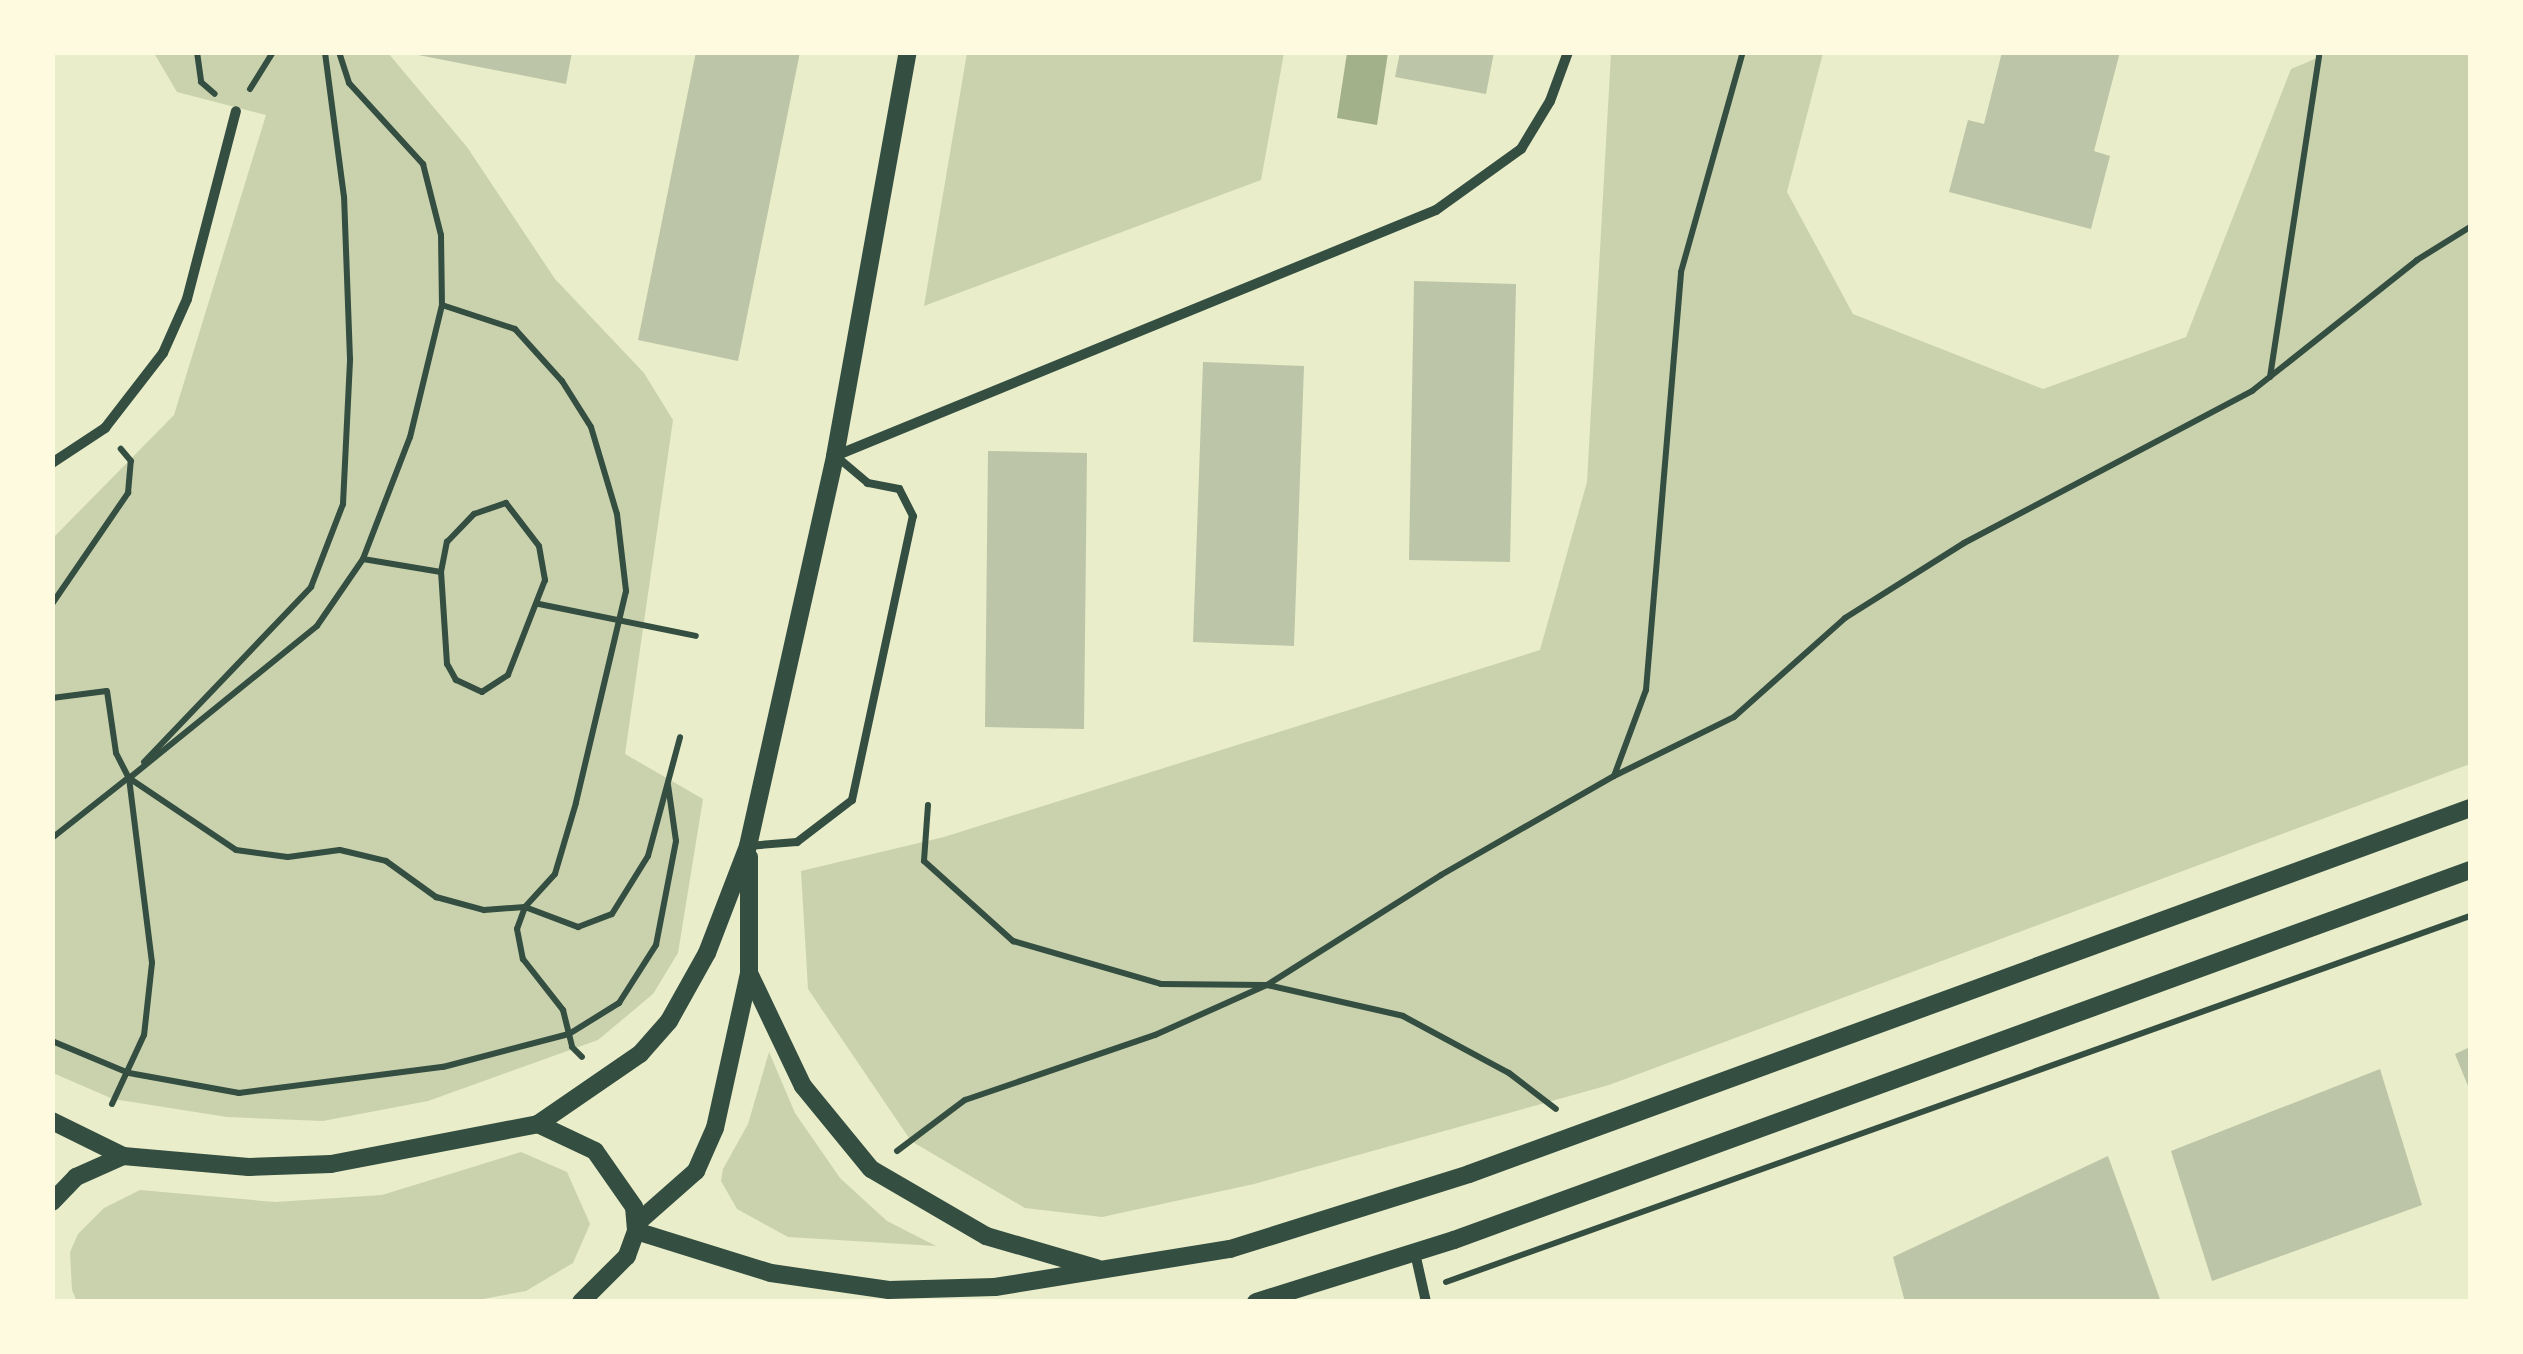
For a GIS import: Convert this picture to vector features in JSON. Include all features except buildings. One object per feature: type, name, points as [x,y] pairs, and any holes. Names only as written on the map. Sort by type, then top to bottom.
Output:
[{"type":"street","points":[[52,1121],[123,1156],[249,1167],[331,1164],[538,1124],[640,1054],[681,1004],[748,846],[835,456],[908,52]]},
{"type":"street","points":[[835,456],[1445,205],[1521,149],[1550,101],[1568,52]]},
{"type":"street","points":[[52,462],[105,428],[150,374],[177,325],[236,111]]},
{"type":"street","points":[[637,1227],[833,1286],[994,1287],[1112,1271],[1296,1230],[1584,1132],[2470,808]]},
{"type":"street","points":[[581,1302],[623,1264],[637,1227],[704,1159],[749,972],[748,846]]},
{"type":"street","points":[[1256,1302],[1414,1254],[2470,870]]},
{"type":"street","points":[[749,972],[803,1086],[871,1168],[906,1195],[986,1236],[1112,1271]]},
{"type":"street","points":[[538,1124],[579,1139],[612,1168],[637,1227]]},
{"type":"street","points":[[52,1202],[76,1177],[123,1156]]},
{"type":"street","points":[[1414,1254],[1424,1296]]},
{"type":"lane","points":[[748,846],[797,842],[852,800],[912,516],[899,490],[868,483],[835,456]]},
{"type":"path","points":[[129,778],[311,586],[343,504],[350,359],[344,197],[326,52]]},
{"type":"path","points":[[52,838],[316,626],[363,560],[410,437],[442,305],[441,235],[423,164],[349,83],[339,52]]},
{"type":"path","points":[[1614,776],[1646,690],[1681,272],[1743,52]]},
{"type":"path","points":[[2270,377],[2320,52]]},
{"type":"path","points":[[871,1168],[966,1100],[1155,1035],[1267,985],[1614,776],[1734,718],[1845,618],[1964,543],[2270,377],[2417,260],[2470,226]]},
{"type":"path","points":[[442,305],[514,329],[562,380],[591,427],[617,514],[626,591],[619,620],[555,874],[525,907],[516,929],[522,959],[563,1010],[572,1048],[604,1079]]},
{"type":"path","points":[[52,604],[128,493],[131,461],[105,428]]},
{"type":"path","points":[[506,503],[539,546],[545,580],[539,604],[508,675],[482,692],[456,680],[447,664],[440,572],[447,542],[474,514],[506,503]]},
{"type":"path","points":[[363,560],[440,572]]},
{"type":"path","points":[[539,604],[696,636]]},
{"type":"path","points":[[52,698],[107,691],[116,753],[129,778],[152,963],[144,1036],[112,1104]]},
{"type":"path","points":[[129,778],[236,850],[288,857],[340,850],[386,861],[436,896],[484,910],[525,907],[578,927],[612,914],[648,856],[680,737]]},
{"type":"path","points":[[52,1041],[129,1073],[240,1093],[316,1088],[443,1066],[569,1034],[620,1003],[656,945],[676,841],[667,778]]},
{"type":"path","points":[[928,804],[924,861],[1012,940],[1161,984],[1267,985],[1403,1016],[1510,1073],[1584,1132]]},
{"type":"path","points":[[1424,1296],[2470,916]]},
{"type":"shaded area","points":[[154,53],[388,53],[467,147],[555,279],[644,373],[673,420],[625,754],[703,799],[678,953],[653,994],[598,1040],[428,1101],[323,1121],[227,1117],[113,1099],[53,1073],[52,539],[174,415],[266,115],[177,92]]},
{"type":"shaded area","points":[[967,53],[1284,53],[1261,180],[924,306]]},
{"type":"shaded area","points":[[1347,53],[1388,53],[1377,125],[1337,118]]},
{"type":"shaded area","points":[[1611,53],[1823,53],[1787,192],[1853,314],[2043,389],[2186,337],[2291,69],[2329,53],[2470,53],[2470,764],[1609,1085],[1254,1184],[1102,1217],[1025,1208],[911,1141],[808,989],[801,871],[944,837],[1540,650],[1587,482]]},
{"type":"shaded area","points":[[769,1052],[795,1113],[840,1178],[887,1221],[936,1246],[788,1237],[737,1209],[721,1181],[723,1169],[748,1124]]},
{"type":"shaded area","points":[[521,1152],[567,1172],[590,1224],[573,1263],[526,1291],[467,1302],[77,1302],[72,1290],[70,1252],[78,1234],[104,1208],[140,1190],[275,1202],[382,1195]]}]
